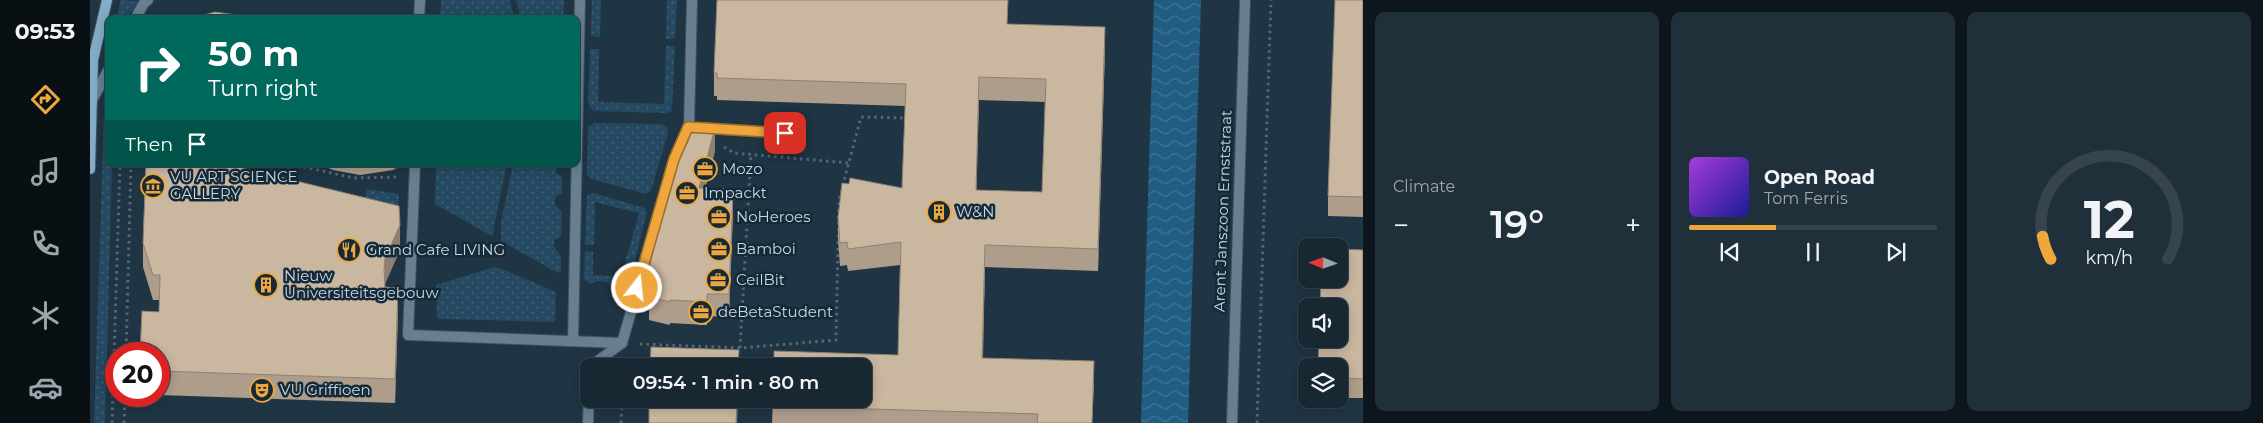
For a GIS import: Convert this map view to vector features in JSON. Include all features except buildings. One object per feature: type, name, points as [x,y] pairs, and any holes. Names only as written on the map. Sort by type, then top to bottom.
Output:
[{"type":"main road","points":[[90,169],[94,53],[107,0]]},
{"type":"street","points":[[138,15],[144,3],[148,0]]},
{"type":"street","points":[[420,0],[420,15]]},
{"type":"street","points":[[580,0],[580,15]]},
{"type":"street","points":[[602,358],[622,343],[674,159],[688,127],[692,0]]},
{"type":"street","name":"Arent Janszoon Ernststraat","points":[[1232,423],[1245,0]]},
{"type":"street","points":[[92,100],[105,76]]},
{"type":"street","points":[[688,127],[785,133]]},
{"type":"street","points":[[415,167],[408,336],[622,343]]},
{"type":"street","points":[[573,341],[577,167]]},
{"type":"street","points":[[588,423],[589,408]]},
{"type":"path","points":[[1257,423],[1271,0]]},
{"type":"path","points":[[622,343],[740,348],[836,340],[839,200],[861,117],[906,118]]},
{"type":"path","points":[[720,145],[734,153],[848,163]]},
{"type":"path","points":[[740,348],[751,155]]},
{"type":"path","points":[[112,423],[120,167]]},
{"type":"path","points":[[126,342],[131,167]]},
{"type":"path","points":[[282,189],[290,167]]},
{"type":"path","points":[[304,167],[354,178],[415,176]]},
{"type":"path","points":[[124,423],[125,407]]},
{"type":"path","points":[[620,423],[621,408]]},
{"type":"shaded area","points":[[121,0],[140,1],[128,15],[117,15]]},
{"type":"shaded area","points":[[441,0],[510,0],[513,15],[440,15]]},
{"type":"shaded area","points":[[516,0],[564,0],[563,15],[520,15]]},
{"type":"shaded area","points":[[592,0],[601,0],[600,37],[591,36]]},
{"type":"shaded area","points":[[667,0],[677,0],[675,39],[666,39]]},
{"type":"shaded area","points":[[666,46],[675,46],[672,111],[667,113],[595,111],[591,109],[588,102],[590,49],[599,49],[598,102],[664,104]]},
{"type":"shaded area","points":[[105,91],[105,167],[112,167],[107,342],[105,342],[105,423],[94,423]]},
{"type":"shaded area","points":[[594,123],[662,124],[667,127],[668,133],[651,191],[647,194],[591,179],[587,175],[588,127]]},
{"type":"shaded area","points":[[506,167],[492,236],[435,204],[436,168]]},
{"type":"shaded area","points":[[512,167],[557,167],[556,172],[562,177],[562,193],[555,197],[555,205],[562,212],[561,236],[554,240],[554,247],[561,256],[561,271],[558,273],[501,241],[501,222]]},
{"type":"shaded area","points":[[367,189],[399,194],[398,208],[364,201]]},
{"type":"shaded area","points":[[593,193],[645,208],[647,213],[631,275],[619,291],[606,282],[598,281],[590,284],[584,279],[585,251],[593,252],[593,275],[621,277],[639,213],[595,202],[594,245],[585,245],[587,195]]},
{"type":"shaded area","points":[[494,267],[556,292],[555,322],[440,319],[437,316],[436,285]]},
{"type":"water","points":[[1154,0],[1201,0],[1188,423],[1141,423]]},
{"type":"place","name":"Mozo","points":[[705,169]]},
{"type":"place","name":"VU ART SCIENCE GALLERY","points":[[153,186]]},
{"type":"place","name":"Impackt","points":[[687,193]]},
{"type":"place","name":"W&N","points":[[939,212]]},
{"type":"place","name":"NoHeroes","points":[[719,217]]},
{"type":"place","name":"Bamboi","points":[[719,249]]},
{"type":"place","name":"Grand Cafe LIVING","points":[[349,250]]},
{"type":"place","name":"CeilBit","points":[[718,280]]},
{"type":"place","name":"Nieuw Universiteitsgebouw","points":[[266,285]]},
{"type":"place","name":"deBetaStudent","points":[[701,312]]},
{"type":"place","name":"VU Griffioen","points":[[262,390]]},
{"type":"route","points":[[637,288],[674,159],[688,127],[785,133]]}]
